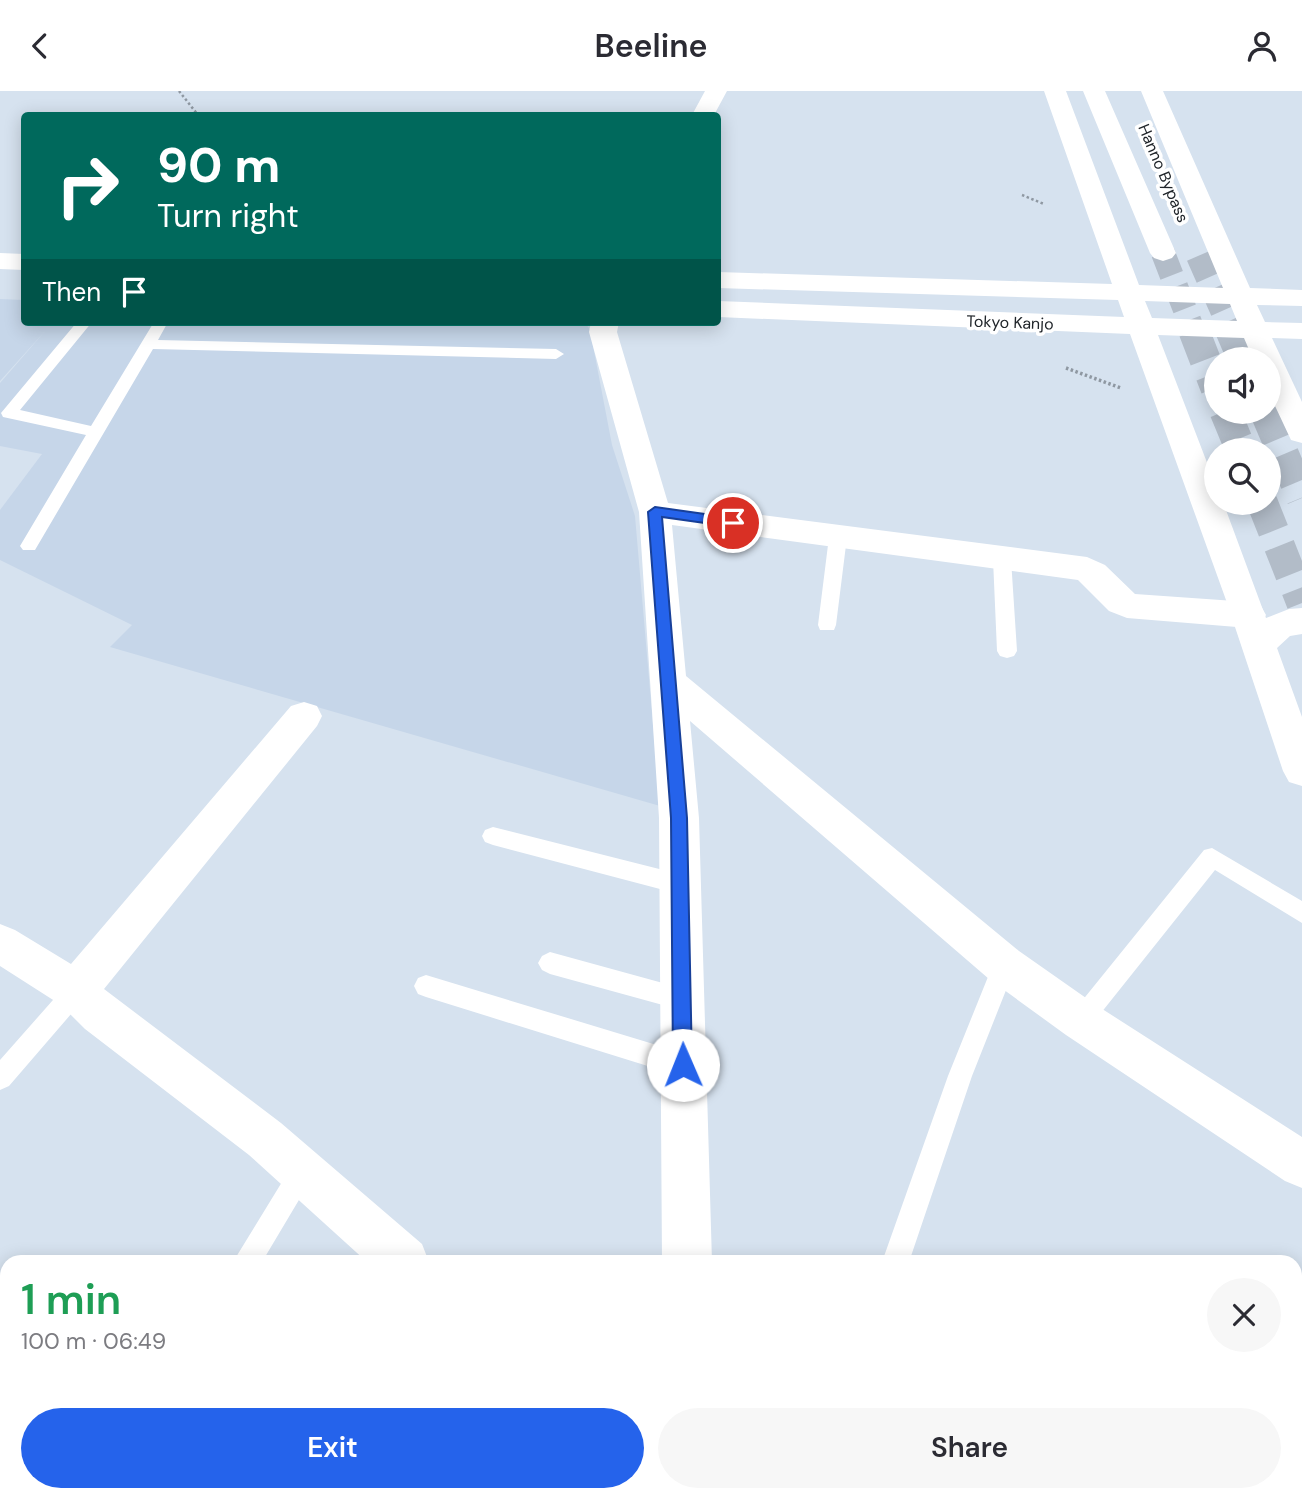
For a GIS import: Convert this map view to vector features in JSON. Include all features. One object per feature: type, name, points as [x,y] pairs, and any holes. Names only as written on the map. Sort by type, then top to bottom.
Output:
[{"type":"main road","points":[[705,112],[716,91]]},
{"type":"main road","points":[[1055,91],[1126,291],[1254,630],[1302,771]]},
{"type":"main road","name":"Hanno Bypass","points":[[1094,91],[1163,253]]},
{"type":"main road","name":"Hanno Bypass","points":[[1130,91],[1198,256]]},
{"type":"main road","points":[[1152,91],[1262,347]]},
{"type":"main road","points":[[0,261],[21,262]]},
{"type":"main road","name":"Tokyo Kanjo","points":[[721,280],[1302,298]]},
{"type":"main road","points":[[0,283],[21,284]]},
{"type":"main road","name":"Tokyo Kanjo","points":[[721,309],[1302,331]]},
{"type":"main road","points":[[604,326],[603,332],[655,512],[679,818],[687,1255]]},
{"type":"main road","points":[[1281,388],[1302,433]]},
{"type":"main road","points":[[655,512],[1087,569],[1102,580],[1112,597],[1127,606],[1254,630],[1272,630],[1291,621],[1302,621]]},
{"type":"main road","points":[[669,682],[1004,965],[1081,1020],[1302,1164]]},
{"type":"main road","points":[[76,991],[304,716]]},
{"type":"main road","points":[[0,943],[76,991],[100,1014],[265,1139],[396,1255]]},
{"type":"lane","points":[[82,326],[9,413],[94,432]]},
{"type":"lane","points":[[29,546],[158,326]]},
{"type":"lane","points":[[146,344],[556,354]]},
{"type":"lane","points":[[827,625],[838,537]]},
{"type":"lane","points":[[1002,559],[1007,651]]},
{"type":"lane","points":[[493,836],[679,884]]},
{"type":"lane","points":[[1081,1020],[1212,857],[1302,913]]},
{"type":"lane","points":[[550,963],[681,999]]},
{"type":"lane","points":[[897,1255],[960,1076],[1004,965]]},
{"type":"lane","points":[[426,986],[683,1065]]},
{"type":"lane","points":[[0,1079],[76,991]]},
{"type":"lane","points":[[250,1255],[302,1173]]},
{"type":"path","points":[[179,91],[196,112]]},
{"type":"path","points":[[1022,195],[1044,204]]},
{"type":"path","points":[[1066,368],[1127,390]]},
{"type":"shaded area","points":[[0,299],[21,300],[21,326],[588,326],[612,445],[635,516],[660,806],[110,647],[132,625],[0,560],[0,510],[42,454],[0,446],[0,383],[46,330],[0,381]]},
{"type":"tunnel","points":[[1163,253],[1194,333]]},
{"type":"tunnel","points":[[1198,256],[1232,333]]},
{"type":"tunnel","points":[[1194,331],[1204,357]]},
{"type":"tunnel","points":[[1231,331],[1238,347]]},
{"type":"tunnel","points":[[1230,424],[1236,438]]},
{"type":"tunnel","points":[[1271,424],[1302,498]]},
{"type":"tunnel","points":[[1267,515],[1302,603]]},
{"type":"route","points":[[683,1065],[679,818],[655,512],[733,523]]}]
